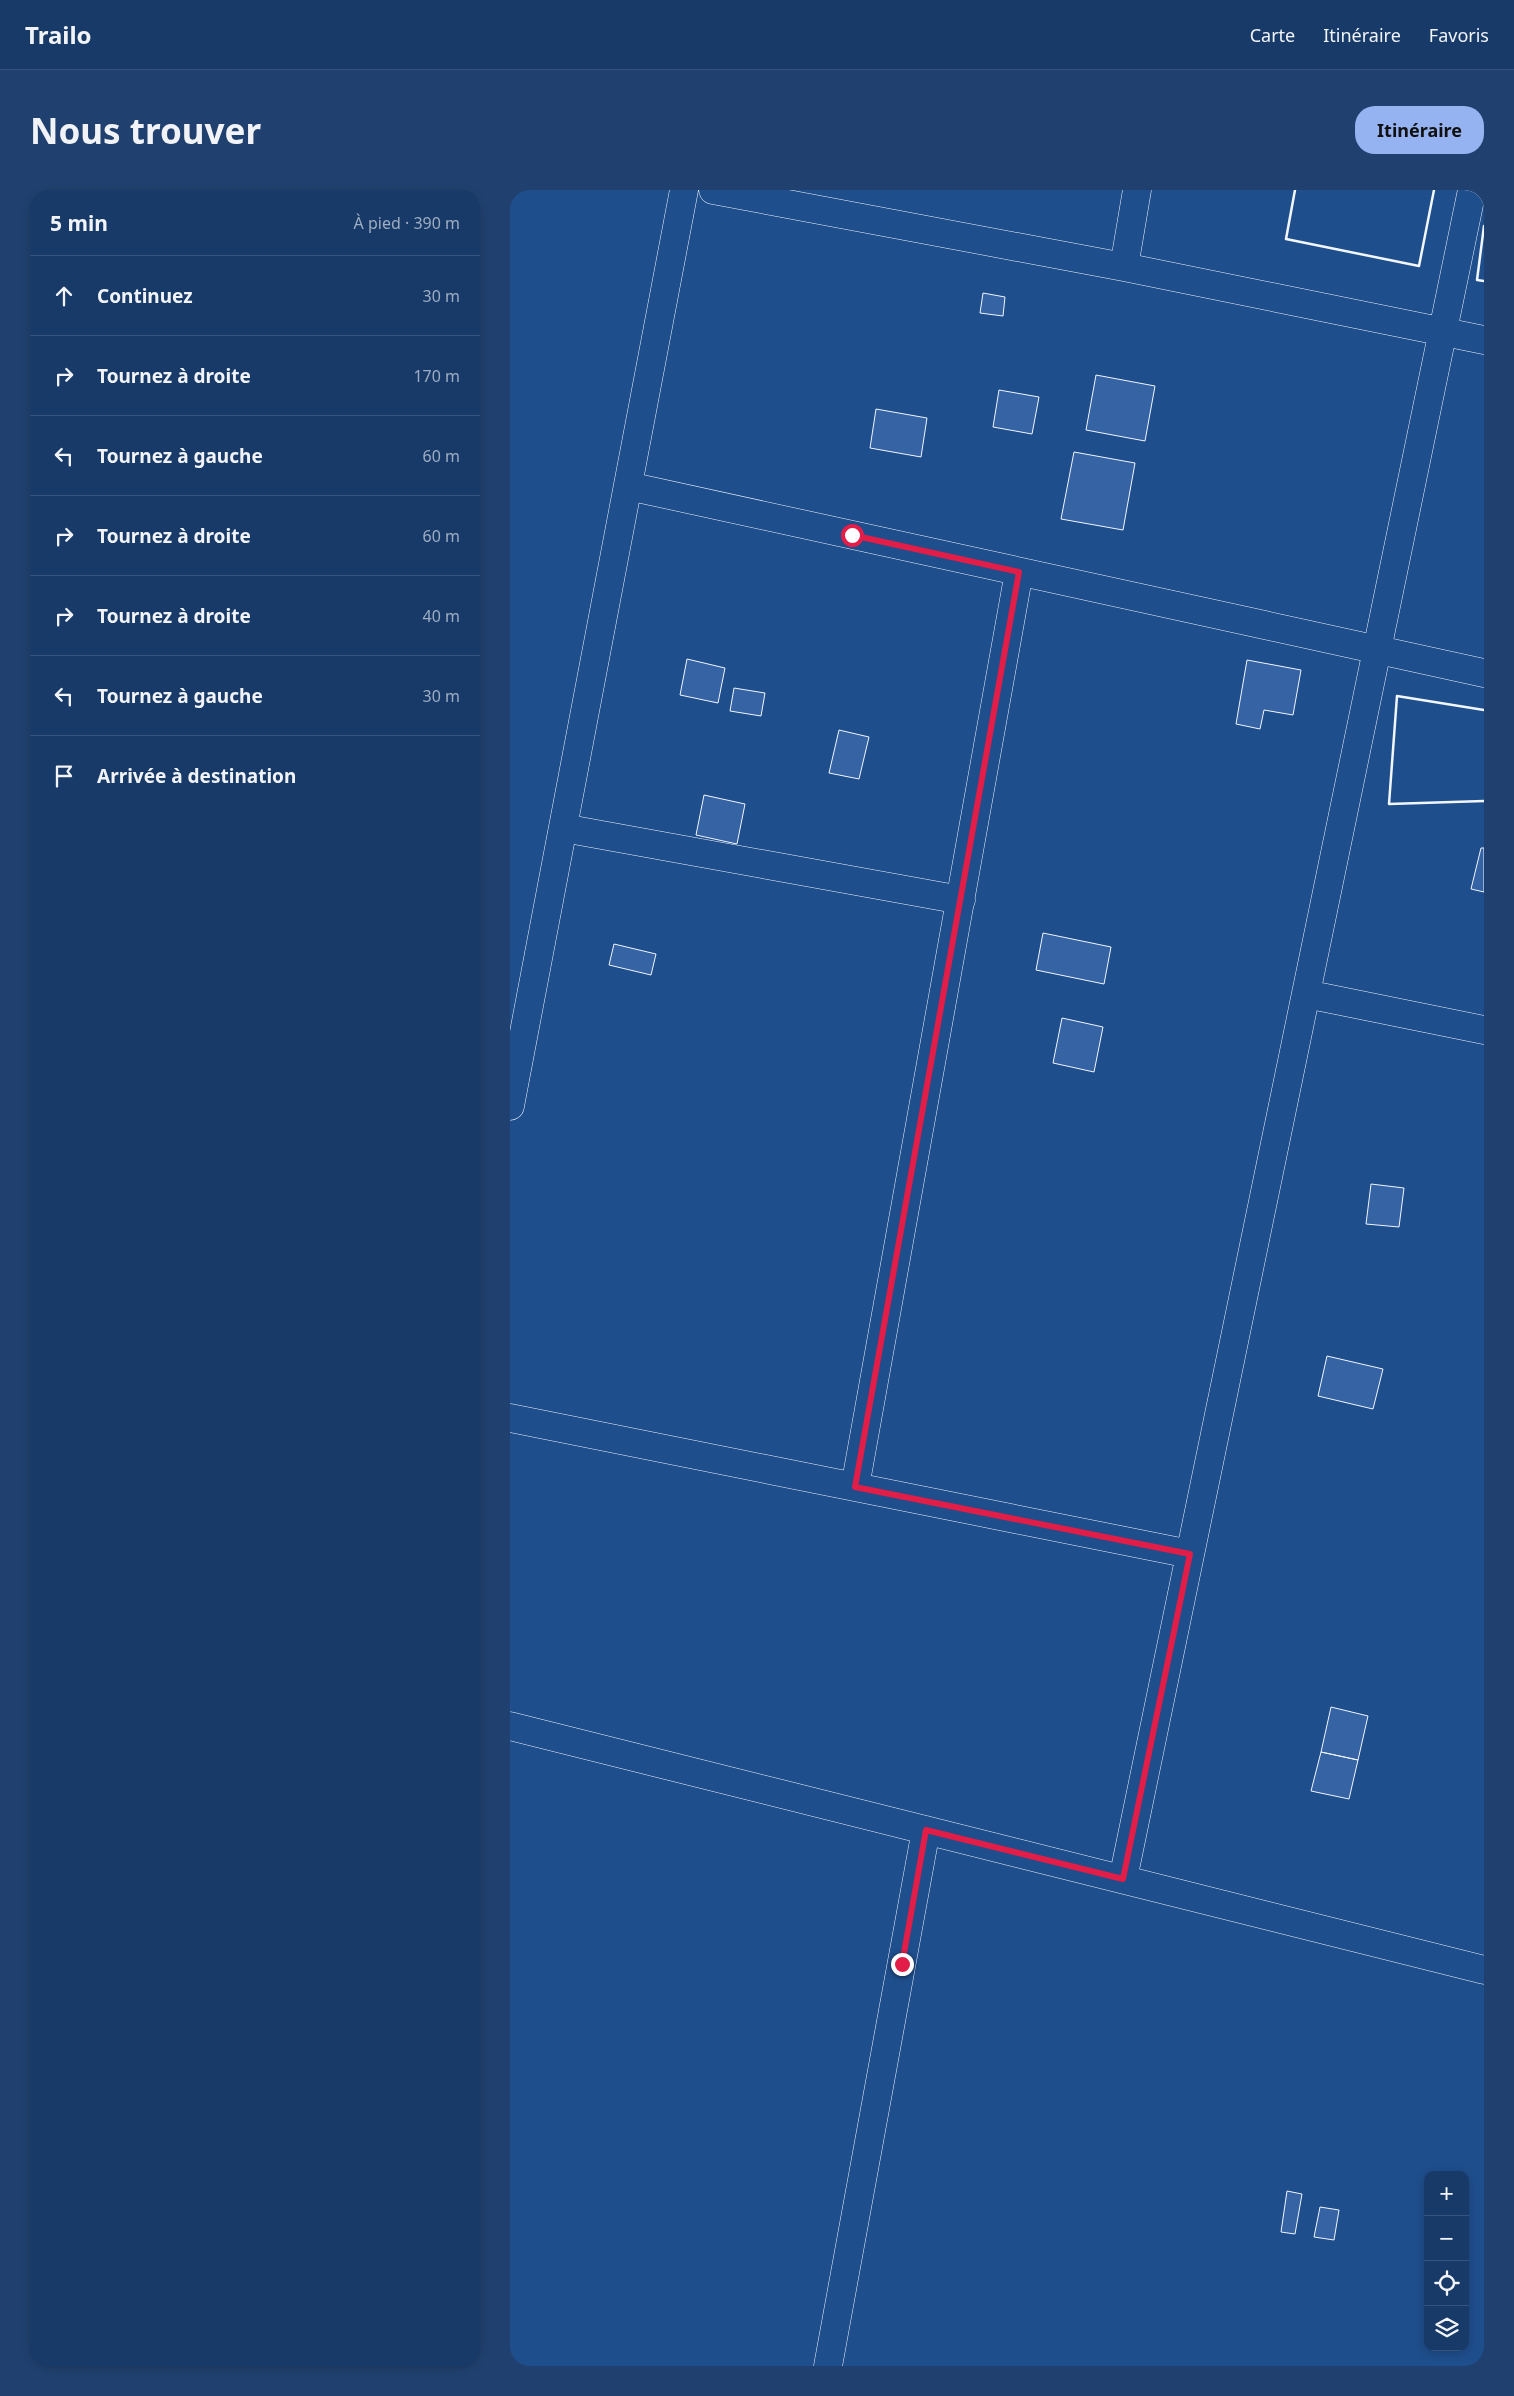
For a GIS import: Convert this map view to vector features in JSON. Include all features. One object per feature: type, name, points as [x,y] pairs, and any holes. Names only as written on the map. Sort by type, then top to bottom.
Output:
[{"type":"street","points":[[510,1106],[684,190]]},
{"type":"street","points":[[713,190],[1124,266],[1484,340]]},
{"type":"street","points":[[1124,266],[1137,190]]},
{"type":"street","points":[[1123,1879],[1444,333],[1472,190]]},
{"type":"street","points":[[628,486],[1484,673]]},
{"type":"street","points":[[855,1487],[1019,572]]},
{"type":"street","points":[[563,828],[961,900]]},
{"type":"street","points":[[1306,994],[1484,1030]]},
{"type":"street","points":[[510,1418],[1190,1554]]},
{"type":"street","points":[[510,1726],[1484,1970]]},
{"type":"street","points":[[828,2366],[926,1830]]},
{"type":"building","points":[[983,293],[1005,297],[1003,316],[980,313]]},
{"type":"building","points":[[1096,375],[1155,386],[1145,441],[1086,430]]},
{"type":"building","points":[[999,390],[1039,397],[1032,434],[993,427]]},
{"type":"building","points":[[876,409],[927,418],[921,457],[870,448]]},
{"type":"building","points":[[1074,452],[1135,463],[1123,530],[1061,519]]},
{"type":"building","points":[[687,659],[725,668],[718,703],[680,695]]},
{"type":"building","points":[[1247,660],[1301,670],[1293,715],[1264,710],[1260,729],[1236,724]]},
{"type":"building","points":[[734,688],[765,693],[761,716],[730,711]]},
{"type":"building","points":[[839,730],[869,737],[859,779],[829,773]]},
{"type":"building","points":[[704,795],[745,804],[737,844],[696,835]]},
{"type":"building","points":[[1481,848],[1484,848],[1484,892],[1471,889]]},
{"type":"building","points":[[1043,933],[1111,947],[1104,984],[1036,970]]},
{"type":"building","points":[[614,944],[656,954],[651,975],[609,965]]},
{"type":"building","points":[[1062,1018],[1103,1027],[1094,1072],[1053,1063]]},
{"type":"building","points":[[1371,1184],[1404,1188],[1399,1227],[1366,1224]]},
{"type":"building","points":[[1327,1356],[1383,1369],[1373,1409],[1318,1396]]},
{"type":"building","points":[[1331,1707],[1368,1716],[1358,1760],[1321,1752]]},
{"type":"building","points":[[1321,1752],[1358,1760],[1349,1799],[1311,1791]]},
{"type":"building","points":[[1287,2191],[1302,2194],[1295,2234],[1281,2232]]},
{"type":"building","points":[[1320,2207],[1339,2210],[1334,2240],[1314,2237]]},
{"type":"wall","points":[[1295,190],[1286,239],[1419,266],[1434,190]]},
{"type":"wall","points":[[1484,226],[1477,280],[1484,281]]},
{"type":"wall","points":[[1484,710],[1397,696],[1389,804],[1484,801]]},
{"type":"route","points":[[852,535],[1019,572],[855,1487],[1190,1554],[1123,1879],[926,1830],[902,1964]]}]
